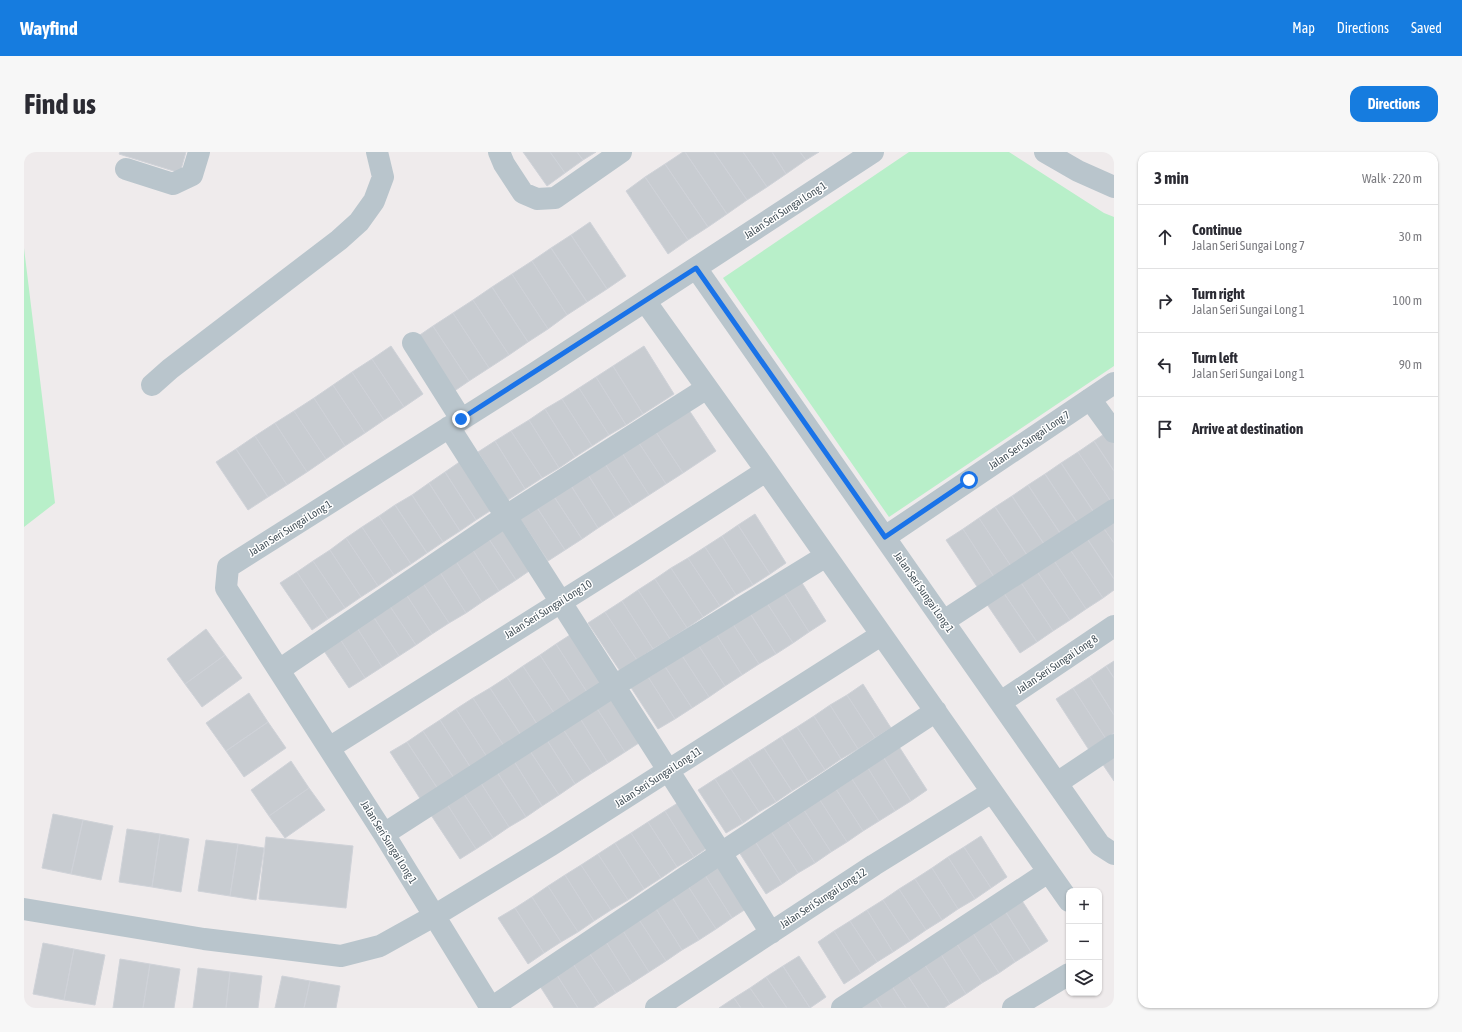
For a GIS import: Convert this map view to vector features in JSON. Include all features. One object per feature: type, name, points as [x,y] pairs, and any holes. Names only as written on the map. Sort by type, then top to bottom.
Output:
[{"type":"street","points":[[126,170],[173,184],[192,175],[199,152]]},
{"type":"street","points":[[152,385],[170,369],[339,240],[359,222],[374,201],[383,177],[377,152]]},
{"type":"street","points":[[499,152],[504,164],[523,193],[537,199],[555,198],[621,152]]},
{"type":"street","name":"Jalan Seri Sungai Long 1","points":[[491,1008],[330,748],[226,588],[228,567],[645,302],[873,152]]},
{"type":"street","points":[[1046,152],[1078,171],[1114,187]]},
{"type":"street","name":"Jalan Seri Sungai Long 1","points":[[696,268],[1100,845],[1114,854]]},
{"type":"street","points":[[645,302],[936,711],[1066,898]]},
{"type":"street","points":[[413,343],[506,516],[722,853],[771,933]]},
{"type":"street","name":"Jalan Seri Sungai Long 7","points":[[885,537],[1114,383]]},
{"type":"street","points":[[279,670],[506,516],[707,388]]},
{"type":"street","points":[[1090,399],[1114,432]]},
{"type":"street","name":"Jalan Seri Sungai Long 10","points":[[330,748],[766,471]]},
{"type":"street","points":[[944,621],[1114,510]]},
{"type":"street","points":[[384,834],[614,686],[826,556]]},
{"type":"street","name":"Jalan Seri Sungai Long 8","points":[[1001,702],[1114,626]]},
{"type":"street","name":"Jalan Seri Sungai Long 11","points":[[24,909],[204,939],[341,956],[380,946],[434,916],[551,845],[881,635]]},
{"type":"street","points":[[491,1008],[936,711]]},
{"type":"street","points":[[1057,782],[1114,745]]},
{"type":"street","name":"Jalan Seri Sungai Long 12","points":[[656,1008],[874,865],[992,792]]},
{"type":"street","points":[[842,1008],[1048,872]]},
{"type":"street","points":[[1013,1008],[1066,976]]},
{"type":"green space","points":[[909,152],[1009,152],[1104,213],[1114,217],[1114,366],[889,517],[723,278]]},
{"type":"green space","points":[[24,248],[55,503],[24,527]]},
{"type":"building","points":[[120,152],[186,152],[180,173],[119,154]]},
{"type":"building","points":[[523,152],[550,152],[565,173],[547,186]]},
{"type":"building","points":[[550,152],[577,152],[583,160],[565,173]]},
{"type":"building","points":[[577,152],[596,152],[583,160]]},
{"type":"building","points":[[685,152],[727,214],[708,227],[665,164]]},
{"type":"building","points":[[685,152],[714,152],[747,200],[727,214]]},
{"type":"building","points":[[714,152],[743,152],[767,187],[747,200]]},
{"type":"building","points":[[743,152],[772,152],[786,174],[767,187]]},
{"type":"building","points":[[772,152],[800,152],[806,160],[786,174]]},
{"type":"building","points":[[800,152],[819,152],[806,160]]},
{"type":"building","points":[[665,164],[708,227],[688,240],[645,177]]},
{"type":"building","points":[[645,177],[688,240],[668,254],[626,191]]},
{"type":"building","points":[[590,222],[626,276],[607,289],[571,235]]},
{"type":"building","points":[[571,235],[607,289],[587,302],[551,248]]},
{"type":"building","points":[[551,248],[587,302],[567,315],[532,261]]},
{"type":"building","points":[[532,261],[567,315],[548,329],[512,274]]},
{"type":"building","points":[[512,274],[548,329],[528,342],[492,287]]},
{"type":"building","points":[[492,287],[528,342],[509,355],[473,300]]},
{"type":"building","points":[[473,300],[509,355],[489,368],[453,313]]},
{"type":"building","points":[[453,313],[489,368],[469,381],[433,326]]},
{"type":"building","points":[[433,326],[469,381],[450,394],[414,339]]},
{"type":"building","points":[[391,346],[423,394],[404,407],[372,359]]},
{"type":"building","points":[[644,346],[674,394],[643,414],[613,366]]},
{"type":"building","points":[[372,359],[404,407],[384,420],[352,372]]},
{"type":"building","points":[[613,366],[643,414],[626,425],[596,377]]},
{"type":"building","points":[[352,372],[384,420],[365,433],[333,385]]},
{"type":"building","points":[[596,377],[626,425],[609,435],[579,388]]},
{"type":"building","points":[[333,385],[365,433],[345,446],[314,398]]},
{"type":"building","points":[[579,388],[609,435],[592,446],[562,399]]},
{"type":"building","points":[[314,398],[345,446],[326,459],[294,411]]},
{"type":"building","points":[[562,399],[592,446],[575,457],[545,409]]},
{"type":"building","points":[[685,404],[716,451],[683,473],[652,426]]},
{"type":"building","points":[[545,409],[575,457],[559,468],[529,420]]},
{"type":"building","points":[[294,411],[326,459],[307,472],[275,423]]},
{"type":"building","points":[[529,420],[559,468],[542,478],[511,431]]},
{"type":"building","points":[[275,423],[307,472],[287,485],[255,436]]},
{"type":"building","points":[[652,426],[683,473],[666,484],[635,437]]},
{"type":"building","points":[[1110,430],[1114,435],[1114,471],[1094,441]]},
{"type":"building","points":[[511,431],[542,478],[525,489],[495,441]]},
{"type":"building","points":[[255,436],[287,485],[268,497],[236,449]]},
{"type":"building","points":[[635,437],[666,484],[649,495],[619,448]]},
{"type":"building","points":[[495,441],[525,489],[508,500],[478,452]]},
{"type":"building","points":[[1094,441],[1114,471],[1114,501],[1112,503],[1078,452]]},
{"type":"building","points":[[619,448],[649,495],[632,506],[602,459]]},
{"type":"building","points":[[236,449],[268,497],[248,510],[216,462]]},
{"type":"building","points":[[1078,452],[1112,503],[1095,514],[1061,463]]},
{"type":"building","points":[[602,459],[632,506],[615,517],[585,470]]},
{"type":"building","points":[[461,461],[493,509],[476,520],[445,472]]},
{"type":"building","points":[[1061,463],[1095,514],[1079,525],[1045,474]]},
{"type":"building","points":[[585,470],[615,517],[598,528],[568,481]]},
{"type":"building","points":[[445,472],[476,520],[460,531],[429,483]]},
{"type":"building","points":[[1045,474],[1079,525],[1062,536],[1028,485]]},
{"type":"building","points":[[568,481],[598,528],[582,539],[551,492]]},
{"type":"building","points":[[429,483],[460,531],[443,542],[412,495]]},
{"type":"building","points":[[1028,485],[1062,536],[1046,547],[1012,496]]},
{"type":"building","points":[[551,492],[582,539],[565,550],[534,503]]},
{"type":"building","points":[[412,495],[443,542],[427,553],[395,505]]},
{"type":"building","points":[[1012,496],[1046,547],[1029,558],[995,507]]},
{"type":"building","points":[[534,503],[565,550],[548,561],[517,514]]},
{"type":"building","points":[[395,505],[427,553],[411,564],[379,516]]},
{"type":"building","points":[[995,507],[1029,558],[1013,569],[979,518]]},
{"type":"building","points":[[1114,513],[1114,543],[1100,523]]},
{"type":"building","points":[[755,514],[786,563],[770,574],[738,525]]},
{"type":"building","points":[[379,516],[411,564],[394,575],[362,527]]},
{"type":"building","points":[[979,518],[1013,569],[996,580],[963,529]]},
{"type":"building","points":[[502,523],[532,569],[516,580],[485,533]]},
{"type":"building","points":[[1100,523],[1114,543],[1114,579],[1084,534]]},
{"type":"building","points":[[738,525],[770,574],[753,585],[722,536]]},
{"type":"building","points":[[362,527],[394,575],[378,586],[346,538]]},
{"type":"building","points":[[963,529],[996,580],[980,591],[946,540]]},
{"type":"building","points":[[485,533],[516,580],[499,591],[469,544]]},
{"type":"building","points":[[1084,534],[1114,579],[1114,590],[1103,598],[1067,545]]},
{"type":"building","points":[[722,536],[753,585],[736,595],[705,547]]},
{"type":"building","points":[[346,538],[378,586],[361,597],[330,550]]},
{"type":"building","points":[[469,544],[499,591],[482,602],[452,555]]},
{"type":"building","points":[[1067,545],[1103,598],[1086,609],[1051,556]]},
{"type":"building","points":[[705,547],[736,595],[720,606],[688,558]]},
{"type":"building","points":[[330,550],[361,597],[345,608],[313,561]]},
{"type":"building","points":[[452,555],[482,602],[466,613],[436,566]]},
{"type":"building","points":[[1051,556],[1086,609],[1070,620],[1034,567]]},
{"type":"building","points":[[688,558],[720,606],[703,617],[671,568]]},
{"type":"building","points":[[313,561],[345,608],[328,619],[297,572]]},
{"type":"building","points":[[436,566],[466,613],[449,623],[419,577]]},
{"type":"building","points":[[1034,567],[1070,620],[1053,631],[1018,578]]},
{"type":"building","points":[[671,568],[703,617],[687,628],[655,579]]},
{"type":"building","points":[[297,572],[328,619],[312,630],[280,583]]},
{"type":"building","points":[[797,575],[826,621],[809,632],[780,586]]},
{"type":"building","points":[[419,577],[449,623],[432,634],[402,588]]},
{"type":"building","points":[[1018,578],[1053,631],[1037,642],[1001,589]]},
{"type":"building","points":[[655,579],[687,628],[670,639],[638,590]]},
{"type":"building","points":[[780,586],[809,632],[793,643],[763,597]]},
{"type":"building","points":[[402,588],[432,634],[416,645],[385,599]]},
{"type":"building","points":[[1001,589],[1037,642],[1020,653],[984,600]]},
{"type":"building","points":[[638,590],[670,639],[653,649],[622,601]]},
{"type":"building","points":[[763,597],[793,643],[776,654],[746,607]]},
{"type":"building","points":[[385,599],[416,645],[399,656],[369,610]]},
{"type":"building","points":[[622,601],[653,649],[637,660],[605,612]]},
{"type":"building","points":[[746,607],[776,654],[759,664],[729,618]]},
{"type":"building","points":[[369,610],[399,656],[382,667],[352,620]]},
{"type":"building","points":[[605,612],[637,660],[620,671],[588,623]]},
{"type":"building","points":[[729,618],[759,664],[742,675],[713,629]]},
{"type":"building","points":[[352,620],[382,667],[365,678],[335,631]]},
{"type":"building","points":[[206,629],[225,655],[185,684],[167,659]]},
{"type":"building","points":[[713,629],[742,675],[725,686],[695,640]]},
{"type":"building","points":[[335,631],[365,678],[349,688],[318,642]]},
{"type":"building","points":[[573,633],[604,681],[587,692],[556,644]]},
{"type":"building","points":[[695,640],[725,686],[709,697],[679,651]]},
{"type":"building","points":[[556,644],[587,692],[571,703],[540,655]]},
{"type":"building","points":[[679,651],[709,697],[692,708],[662,662]]},
{"type":"building","points":[[225,655],[242,678],[202,707],[185,684]]},
{"type":"building","points":[[540,655],[571,703],[554,713],[523,666]]},
{"type":"building","points":[[1114,661],[1114,678],[1106,666]]},
{"type":"building","points":[[662,662],[692,708],[675,719],[645,672]]},
{"type":"building","points":[[523,666],[554,713],[537,724],[507,677]]},
{"type":"building","points":[[1106,666],[1114,678],[1114,715],[1090,677]]},
{"type":"building","points":[[645,672],[675,719],[658,729],[628,683]]},
{"type":"building","points":[[507,677],[537,724],[521,735],[490,688]]},
{"type":"building","points":[[1090,677],[1114,715],[1114,733],[1106,739],[1073,688]]},
{"type":"building","points":[[863,684],[891,728],[875,738],[847,695]]},
{"type":"building","points":[[490,688],[521,735],[504,746],[473,698]]},
{"type":"building","points":[[1073,688],[1106,739],[1089,750],[1056,699]]},
{"type":"building","points":[[249,693],[268,722],[226,751],[206,723]]},
{"type":"building","points":[[611,694],[642,741],[625,752],[594,704]]},
{"type":"building","points":[[847,695],[875,738],[858,749],[830,705]]},
{"type":"building","points":[[473,698],[504,746],[487,757],[456,709]]},
{"type":"building","points":[[594,704],[625,752],[608,763],[578,715]]},
{"type":"building","points":[[830,705],[858,749],[841,759],[814,716]]},
{"type":"building","points":[[456,709],[487,757],[471,768],[440,720]]},
{"type":"building","points":[[578,715],[608,763],[592,773],[561,726]]},
{"type":"building","points":[[814,716],[841,759],[825,770],[797,727]]},
{"type":"building","points":[[440,720],[471,768],[454,778],[423,731]]},
{"type":"building","points":[[268,722],[286,748],[244,777],[226,751]]},
{"type":"building","points":[[561,726],[592,773],[575,784],[545,737]]},
{"type":"building","points":[[797,727],[825,770],[808,781],[781,737]]},
{"type":"building","points":[[423,731],[454,778],[438,789],[407,742]]},
{"type":"building","points":[[545,737],[575,784],[559,795],[528,748]]},
{"type":"building","points":[[781,737],[808,781],[792,791],[764,748]]},
{"type":"building","points":[[407,742],[438,789],[421,800],[390,752]]},
{"type":"building","points":[[898,745],[927,790],[911,801],[882,755]]},
{"type":"building","points":[[1114,745],[1114,781],[1097,756]]},
{"type":"building","points":[[528,748],[559,795],[542,806],[512,758]]},
{"type":"building","points":[[764,748],[792,791],[776,802],[748,758]]},
{"type":"building","points":[[882,755],[911,801],[895,811],[866,765]]},
{"type":"building","points":[[512,758],[542,806],[526,817],[495,769]]},
{"type":"building","points":[[748,758],[776,802],[759,812],[731,769]]},
{"type":"building","points":[[291,761],[309,788],[269,816],[251,790]]},
{"type":"building","points":[[866,765],[895,811],[879,821],[850,776]]},
{"type":"building","points":[[495,769],[526,817],[509,827],[479,780]]},
{"type":"building","points":[[731,769],[759,812],[743,823],[715,779]]},
{"type":"building","points":[[850,776],[879,821],[863,831],[834,786]]},
{"type":"building","points":[[715,779],[743,823],[726,833],[698,790]]},
{"type":"building","points":[[479,780],[509,827],[493,838],[462,791]]},
{"type":"building","points":[[834,786],[863,831],[847,842],[818,797]]},
{"type":"building","points":[[309,788],[325,810],[285,838],[269,816]]},
{"type":"building","points":[[462,791],[493,838],[476,849],[445,801]]},
{"type":"building","points":[[818,797],[847,842],[831,852],[802,807]]},
{"type":"building","points":[[445,801],[476,849],[460,859],[429,812]]},
{"type":"building","points":[[681,801],[710,846],[694,857],[665,811]]},
{"type":"building","points":[[802,807],[831,852],[815,863],[785,818]]},
{"type":"building","points":[[665,811],[694,857],[677,867],[648,822]]},
{"type":"building","points":[[53,814],[83,820],[71,874],[42,868]]},
{"type":"building","points":[[785,818],[815,863],[798,873],[769,828]]},
{"type":"building","points":[[83,820],[113,826],[101,880],[71,874]]},
{"type":"building","points":[[648,822],[677,867],[661,878],[631,833]]},
{"type":"building","points":[[769,828],[798,873],[782,884],[753,838]]},
{"type":"building","points":[[127,829],[160,834],[152,887],[119,882]]},
{"type":"building","points":[[631,833],[661,878],[644,889],[615,843]]},
{"type":"building","points":[[160,834],[189,839],[181,892],[152,887]]},
{"type":"building","points":[[981,836],[1007,877],[991,888],[964,847]]},
{"type":"building","points":[[266,837],[353,846],[346,908],[259,899]]},
{"type":"building","points":[[753,838],[782,884],[766,894],[737,849]]},
{"type":"building","points":[[206,840],[238,844],[230,896],[198,891]]},
{"type":"building","points":[[615,843],[644,889],[628,900],[598,854]]},
{"type":"building","points":[[238,844],[264,848],[256,900],[230,896]]},
{"type":"building","points":[[964,847],[991,888],[975,899],[948,857]]},
{"type":"building","points":[[598,854],[628,900],[611,910],[581,865]]},
{"type":"building","points":[[948,857],[975,899],[958,909],[932,868]]},
{"type":"building","points":[[719,862],[749,907],[732,918],[703,872]]},
{"type":"building","points":[[581,865],[611,910],[594,921],[565,875]]},
{"type":"building","points":[[932,868],[958,909],[942,920],[915,879]]},
{"type":"building","points":[[703,872],[732,918],[716,929],[686,883]]},
{"type":"building","points":[[565,875],[594,921],[578,932],[548,886]]},
{"type":"building","points":[[915,879],[942,920],[926,930],[899,889]]},
{"type":"building","points":[[686,883],[716,929],[699,940],[670,894]]},
{"type":"building","points":[[548,886],[578,932],[561,942],[532,897]]},
{"type":"building","points":[[899,889],[926,930],[910,941],[883,900]]},
{"type":"building","points":[[670,894],[699,940],[682,950],[653,904]]},
{"type":"building","points":[[1019,896],[1048,941],[1031,952],[1002,906]]},
{"type":"building","points":[[532,897],[561,942],[544,953],[515,908]]},
{"type":"building","points":[[883,900],[910,941],[893,952],[867,910]]},
{"type":"building","points":[[653,904],[682,950],[666,961],[636,915]]},
{"type":"building","points":[[1002,906],[1031,952],[1015,962],[986,917]]},
{"type":"building","points":[[515,908],[544,953],[528,964],[498,918]]},
{"type":"building","points":[[867,910],[893,952],[877,962],[850,921]]},
{"type":"building","points":[[636,915],[666,961],[649,972],[620,926]]},
{"type":"building","points":[[986,917],[1015,962],[999,973],[969,927]]},
{"type":"building","points":[[850,921],[877,962],[861,973],[834,931]]},
{"type":"building","points":[[620,926],[649,972],[632,983],[603,937]]},
{"type":"building","points":[[969,927],[999,973],[982,983],[953,938]]},
{"type":"building","points":[[834,931],[861,973],[844,984],[818,942]]},
{"type":"building","points":[[603,937],[632,983],[616,993],[586,948]]},
{"type":"building","points":[[953,938],[982,983],[966,994],[937,948]]},
{"type":"building","points":[[43,943],[74,949],[64,1000],[33,994]]},
{"type":"building","points":[[586,948],[616,993],[599,1004],[570,959]]},
{"type":"building","points":[[937,948],[966,994],[950,1004],[921,959]]},
{"type":"building","points":[[74,949],[105,955],[95,1005],[64,1000]]},
{"type":"building","points":[[799,956],[826,997],[810,1008],[783,966]]},
{"type":"building","points":[[120,959],[150,964],[143,1008],[113,1008]]},
{"type":"building","points":[[570,959],[599,1004],[593,1008],[578,1008],[553,969]]},
{"type":"building","points":[[921,959],[950,1004],[944,1008],[929,1008],[904,970]]},
{"type":"building","points":[[150,964],[180,969],[174,1008],[143,1008]]},
{"type":"building","points":[[783,966],[810,1008],[787,1008],[766,977]]},
{"type":"building","points":[[198,968],[230,972],[226,1008],[193,1008]]},
{"type":"building","points":[[553,969],[578,1008],[554,1008],[536,980]]},
{"type":"building","points":[[904,970],[929,1008],[906,1008],[888,980]]},
{"type":"building","points":[[230,972],[262,976],[258,1008],[226,1008]]},
{"type":"building","points":[[282,976],[310,981],[304,1008],[275,1008]]},
{"type":"building","points":[[766,977],[787,1008],[764,1008],[750,988]]},
{"type":"building","points":[[888,980],[906,1008],[882,1008],[871,991]]},
{"type":"building","points":[[310,981],[340,986],[336,1008],[304,1008]]},
{"type":"building","points":[[750,988],[764,1008],[741,1008],[734,998]]},
{"type":"building","points":[[871,991],[882,1008],[859,1008]]},
{"type":"building","points":[[734,998],[741,1008],[719,1008]]},
{"type":"route","points":[[461,419],[535,373],[696,268],[885,537],[969,480]]}]
